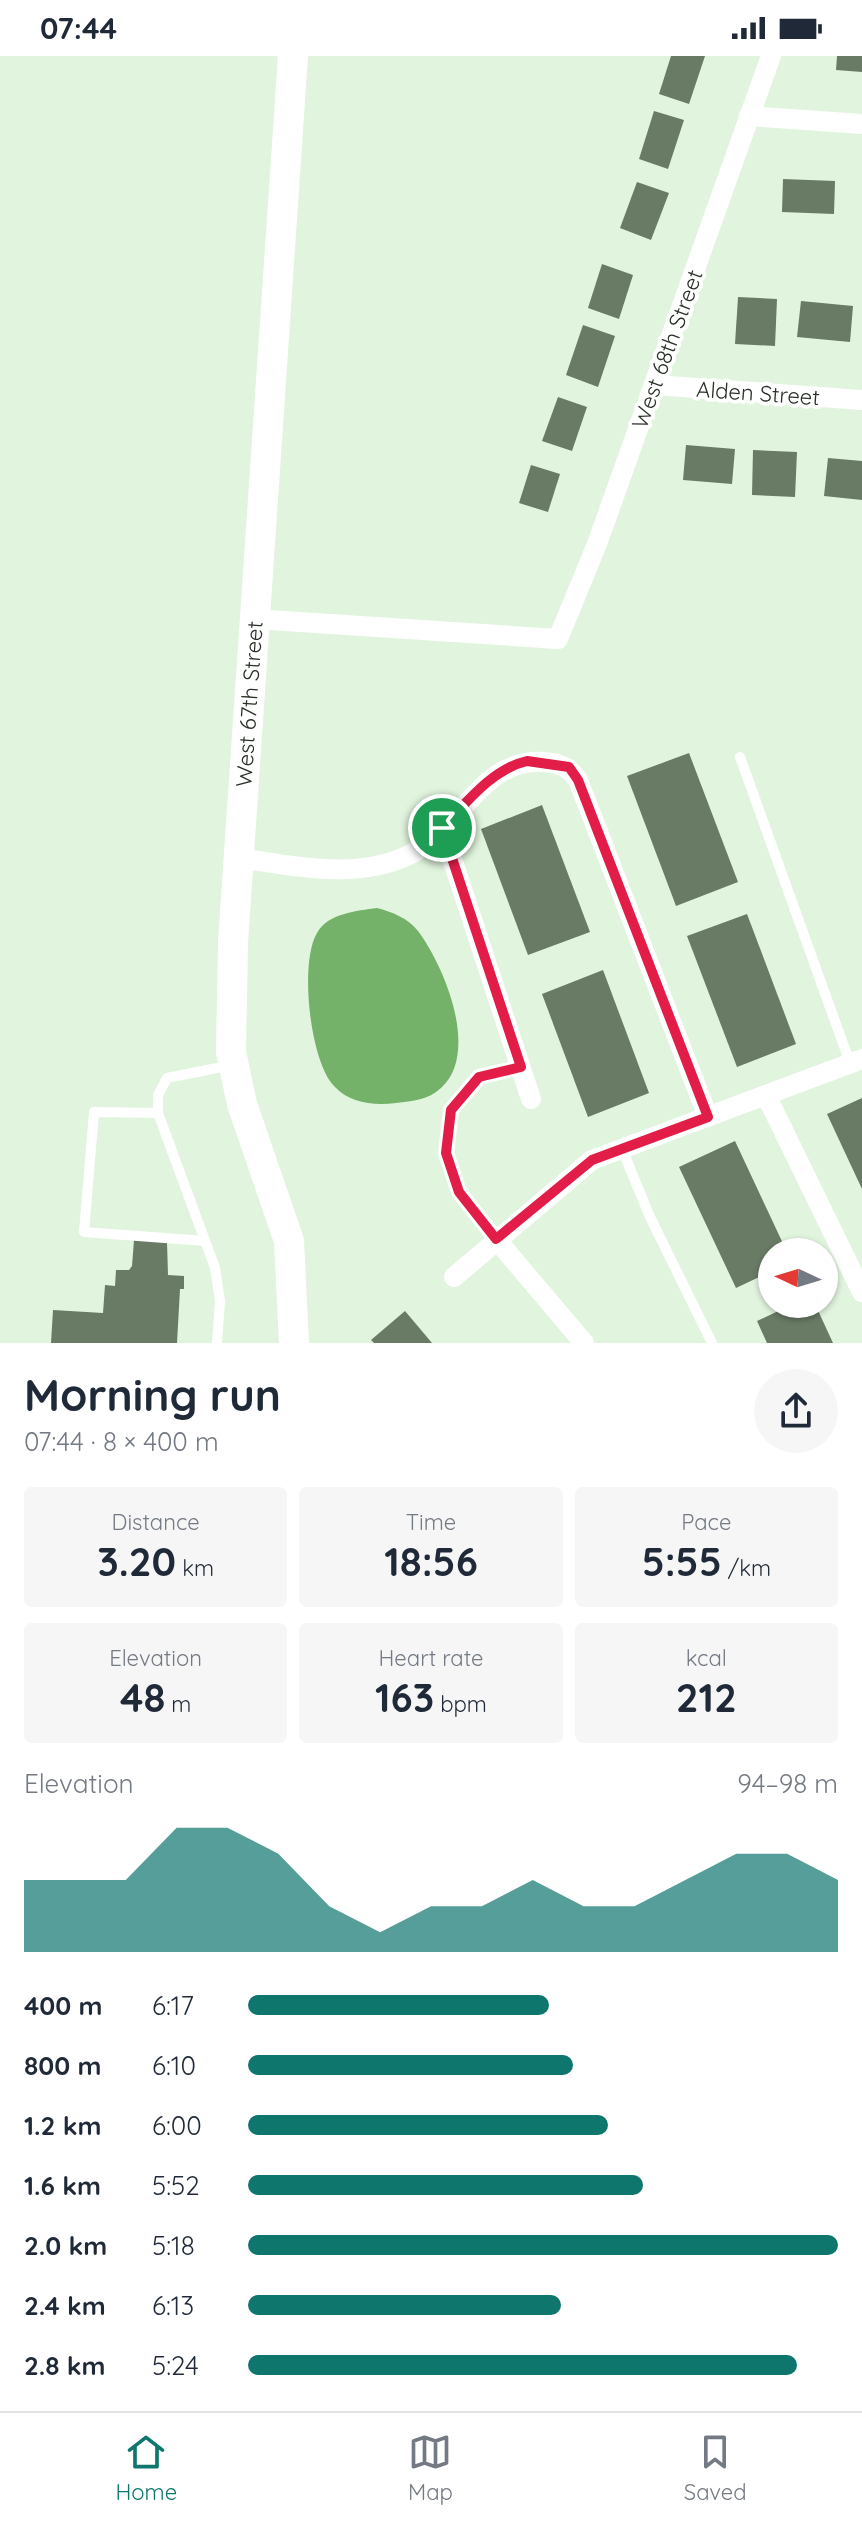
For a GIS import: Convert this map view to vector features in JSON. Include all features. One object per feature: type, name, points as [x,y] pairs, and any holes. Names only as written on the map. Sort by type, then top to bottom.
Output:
[{"type":"street","name":"West 67th Street","points":[[293,56],[233,942],[234,1065],[251,1132],[289,1241],[294,1343]]},
{"type":"street","name":"West 68th Street","points":[[254,619],[558,639],[655,385],[771,56]]},
{"type":"street","points":[[749,116],[862,124]]},
{"type":"street","name":"Alden Street","points":[[655,385],[862,400]]},
{"type":"street","points":[[239,858],[316,869],[360,869],[408,856],[442,828],[475,793],[510,765],[548,762],[569,767],[578,780],[708,1117]]},
{"type":"street","points":[[442,828],[531,1099]]},
{"type":"street","points":[[454,1277],[582,1167],[856,1061]]},
{"type":"street","points":[[766,1095],[862,1292]]},
{"type":"street","points":[[496,1239],[584,1343]]},
{"type":"lane","points":[[740,757],[856,1061]]},
{"type":"lane","points":[[217,1343],[220,1301],[215,1268],[158,1113],[158,1095],[167,1078],[234,1065]]},
{"type":"lane","points":[[496,1239],[459,1192],[446,1153],[451,1110],[479,1077],[521,1067]]},
{"type":"lane","points":[[158,1113],[94,1112],[84,1232],[205,1241]]},
{"type":"lane","points":[[622,1149],[650,1217],[712,1343]]},
{"type":"shaded area","points":[[377,908],[409,922],[418,931],[447,987],[458,1032],[458,1054],[452,1073],[441,1088],[420,1099],[388,1104],[354,1100],[334,1086],[319,1056],[313,1035],[308,988],[312,947],[322,926],[344,914]]},
{"type":"building","points":[[671,56],[705,56],[689,104],[659,94]]},
{"type":"building","points":[[837,56],[862,56],[862,72],[836,70]]},
{"type":"building","points":[[654,111],[684,120],[668,169],[639,159]]},
{"type":"building","points":[[783,179],[835,181],[834,214],[782,212]]},
{"type":"building","points":[[637,182],[669,193],[651,240],[620,228]]},
{"type":"building","points":[[602,264],[633,275],[619,319],[588,308]]},
{"type":"building","points":[[738,297],[777,299],[775,346],[735,344]]},
{"type":"building","points":[[801,301],[853,306],[850,342],[797,337]]},
{"type":"building","points":[[583,325],[615,336],[598,387],[566,375]]},
{"type":"building","points":[[558,397],[587,407],[572,451],[542,441]]},
{"type":"building","points":[[686,445],[735,449],[732,484],[683,480]]},
{"type":"building","points":[[753,450],[797,452],[795,497],[752,495]]},
{"type":"building","points":[[828,458],[862,461],[862,500],[824,496]]},
{"type":"building","points":[[531,465],[560,474],[548,512],[519,503]]},
{"type":"building","points":[[689,753],[738,882],[676,906],[627,776]]},
{"type":"building","points":[[542,805],[590,932],[528,955],[481,829]]},
{"type":"building","points":[[747,914],[796,1044],[737,1067],[687,936]]},
{"type":"building","points":[[603,970],[649,1093],[588,1117],[542,994]]},
{"type":"building","points":[[862,1098],[862,1189],[827,1114]]},
{"type":"building","points":[[735,1141],[780,1238],[758,1238],[758,1278],[736,1288],[679,1167]]},
{"type":"building","points":[[134,1240],[167,1242],[168,1275],[184,1276],[184,1289],[180,1289],[177,1343],[51,1343],[53,1310],[103,1313],[105,1285],[115,1286],[116,1270],[129,1270],[132,1266]]},
{"type":"building","points":[[405,1311],[432,1343],[374,1343],[371,1340]]},
{"type":"building","points":[[763,1318],[821,1318],[833,1343],[767,1343],[757,1321]]},
{"type":"route","points":[[527,761],[569,767],[578,780],[708,1117],[592,1160],[496,1239],[459,1192],[446,1153],[451,1110],[479,1077],[521,1067],[442,828],[475,793],[510,765],[527,761]]}]
